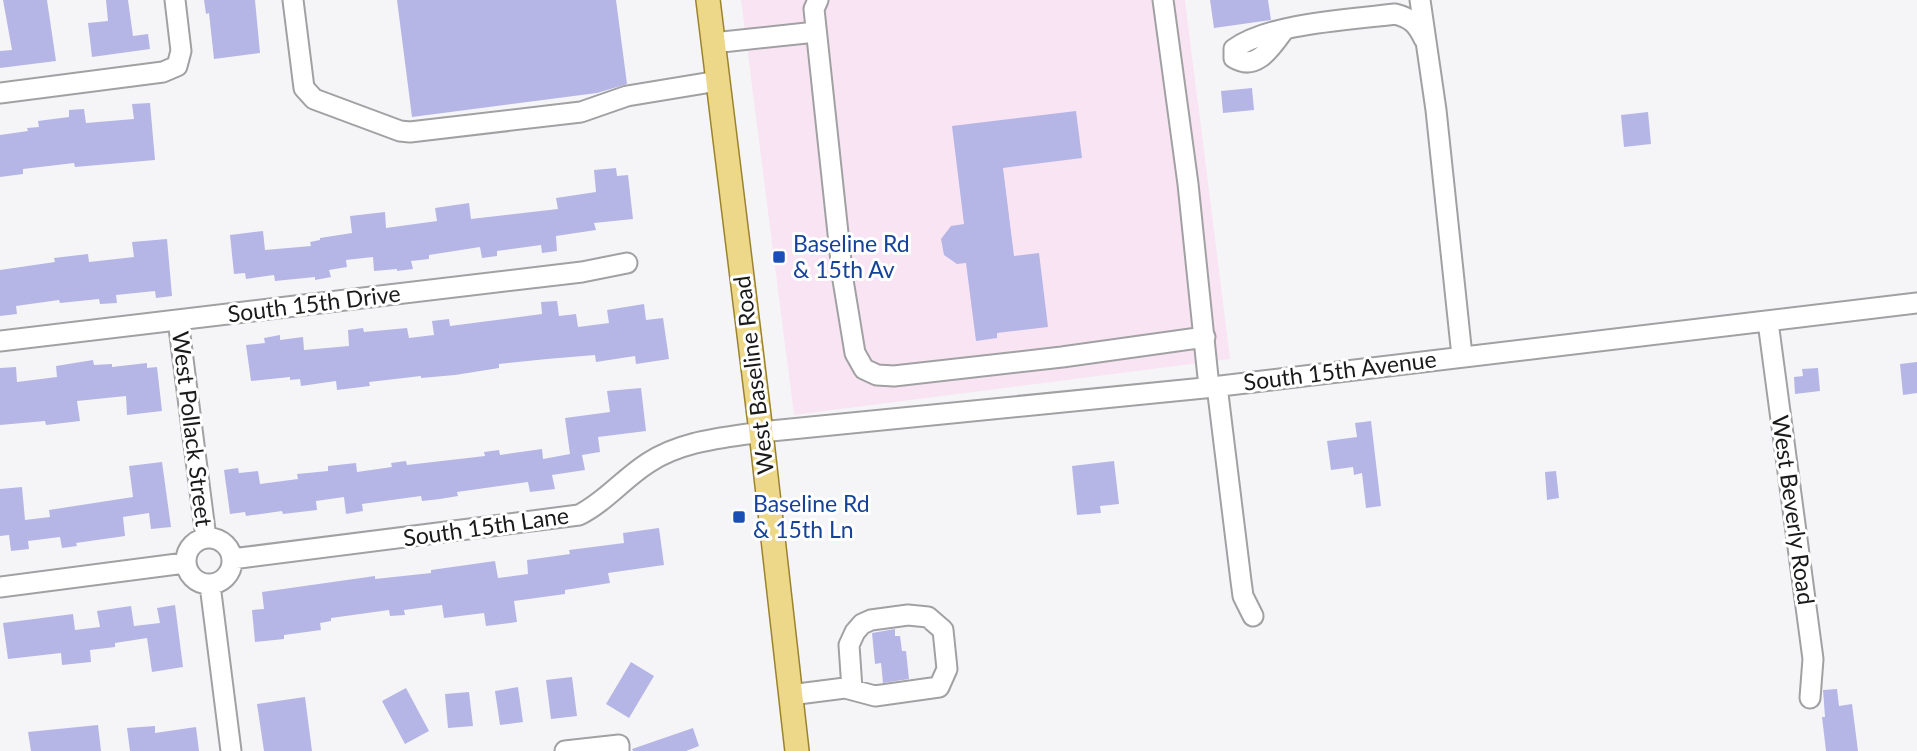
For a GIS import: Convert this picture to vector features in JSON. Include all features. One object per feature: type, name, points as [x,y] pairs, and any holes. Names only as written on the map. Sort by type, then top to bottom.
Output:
[{"type":"main road","name":"West Baseline Road","points":[[708,0],[797,751]]},
{"type":"street","points":[[0,93],[163,72],[177,66],[181,51],[175,0]]},
{"type":"street","points":[[293,0],[304,88],[314,99],[400,131],[581,112],[627,96],[718,81]]},
{"type":"street","points":[[818,0],[814,9],[816,32],[843,280],[855,353],[864,369],[877,375],[894,376],[1205,337]]},
{"type":"street","points":[[1163,0],[1205,337],[1243,596],[1253,616]]},
{"type":"street","points":[[1420,0],[1462,356]]},
{"type":"street","points":[[1284,30],[1395,14],[1409,18],[1419,30],[1427,47]]},
{"type":"street","points":[[713,43],[816,32]]},
{"type":"street","name":"South 15th Drive","points":[[0,341],[582,272],[627,263]]},
{"type":"street","name":"South 15th Avenue","points":[[761,432],[1213,387],[1917,303]]},
{"type":"street","name":"West Pollack Street","points":[[178,320],[206,538]]},
{"type":"street","name":"West Beverly Road","points":[[1768,322],[1813,659],[1810,698]]},
{"type":"street","name":"South 15th Lane","points":[[232,558],[548,521],[579,515],[666,453],[703,441],[761,432]]},
{"type":"street","points":[[206,538],[214,538],[226,545],[232,558],[227,576],[210,585],[193,579],[185,563],[188,549],[206,538]]},
{"type":"street","points":[[0,587],[185,563]]},
{"type":"street","points":[[210,585],[232,751]]},
{"type":"street","points":[[790,695],[852,690],[875,696],[939,687],[947,669],[943,629],[936,622],[919,615],[871,620],[862,624],[849,645],[852,690]]},
{"type":"street","points":[[565,751],[619,748]]},
{"type":"shaded area","points":[[741,0],[1185,0],[1230,359],[794,415]]},
{"type":"building","points":[[3,0],[47,0],[56,61],[0,68],[0,51],[12,50]]},
{"type":"building","points":[[106,0],[128,0],[133,36],[148,34],[150,49],[92,57],[88,23],[108,21]]},
{"type":"building","points":[[204,0],[255,0],[260,53],[214,59],[209,13],[206,14]]},
{"type":"building","points":[[397,0],[616,0],[627,84],[597,93],[412,117]]},
{"type":"building","points":[[1210,0],[1268,0],[1271,20],[1214,28]]},
{"type":"building","points":[[1252,88],[1254,110],[1223,113],[1221,91]]},
{"type":"building","points":[[150,103],[155,160],[75,167],[74,163],[23,169],[23,174],[0,177],[0,135],[39,127],[38,121],[69,117],[69,110],[84,109],[86,123],[134,119],[132,104]]},
{"type":"building","points":[[1076,111],[1082,158],[1003,168],[1014,256],[1039,253],[1048,327],[997,333],[997,338],[976,341],[966,263],[957,264],[944,255],[941,239],[951,226],[964,224],[952,126]]},
{"type":"building","points":[[1648,112],[1651,144],[1624,147],[1621,115]]},
{"type":"building","points":[[616,168],[617,176],[628,175],[633,219],[594,223],[596,230],[556,236],[557,251],[542,253],[541,245],[497,251],[497,256],[482,258],[480,247],[429,255],[429,259],[411,261],[413,269],[397,271],[374,271],[373,257],[346,260],[347,267],[329,270],[331,277],[315,280],[315,277],[275,281],[274,275],[246,279],[245,273],[234,274],[230,235],[263,231],[265,250],[311,246],[310,242],[320,238],[352,233],[350,216],[385,212],[386,228],[437,221],[435,208],[469,203],[471,219],[558,209],[556,198],[596,192],[594,170]]},
{"type":"building","points":[[167,239],[172,296],[156,298],[155,291],[116,295],[117,303],[100,304],[99,299],[60,303],[59,300],[16,306],[17,314],[0,316],[0,270],[55,262],[54,258],[88,254],[89,262],[134,257],[132,242]]},
{"type":"building","points":[[557,301],[559,316],[576,314],[578,327],[609,323],[607,310],[644,304],[646,320],[663,318],[669,359],[636,364],[635,356],[596,362],[595,355],[547,359],[499,364],[499,368],[455,375],[369,382],[370,386],[337,390],[336,381],[301,386],[300,379],[290,380],[290,377],[251,381],[246,345],[265,343],[264,338],[280,335],[280,340],[303,337],[304,350],[349,346],[348,330],[363,328],[364,332],[407,328],[409,338],[434,335],[432,321],[449,319],[450,326],[542,314],[541,302]]},
{"type":"building","points":[[93,360],[94,365],[112,364],[112,367],[147,363],[147,368],[157,367],[162,411],[127,415],[126,396],[77,401],[80,421],[46,425],[45,421],[0,425],[0,368],[16,367],[17,382],[57,377],[56,366]]},
{"type":"building","points":[[1917,362],[1917,393],[1903,395],[1900,364]]},
{"type":"building","points":[[1818,368],[1820,391],[1795,394],[1794,377],[1803,376],[1802,369]]},
{"type":"building","points":[[641,388],[646,431],[598,437],[600,452],[582,455],[585,470],[552,475],[555,489],[530,492],[528,482],[457,492],[458,496],[440,499],[422,501],[421,496],[362,504],[363,511],[346,514],[344,497],[316,501],[317,510],[246,516],[245,512],[230,514],[224,470],[238,468],[239,473],[258,471],[260,484],[298,479],[297,474],[328,471],[328,466],[356,463],[357,472],[392,467],[391,463],[406,461],[407,465],[485,456],[484,452],[499,450],[500,455],[542,449],[543,459],[570,454],[565,418],[610,412],[607,391]]},
{"type":"building","points":[[1371,421],[1381,506],[1366,508],[1362,473],[1354,475],[1353,467],[1331,470],[1327,441],[1357,437],[1355,423]]},
{"type":"building","points":[[1114,461],[1119,504],[1100,506],[1101,513],[1077,515],[1072,466]]},
{"type":"building","points":[[162,462],[171,527],[151,529],[149,513],[123,517],[125,536],[76,543],[77,546],[62,548],[60,537],[28,541],[29,549],[11,551],[9,535],[0,536],[0,489],[22,487],[25,520],[50,517],[49,510],[133,497],[129,466]]},
{"type":"building","points":[[1556,471],[1559,498],[1547,500],[1545,472]]},
{"type":"building","points":[[659,528],[664,565],[608,573],[610,583],[565,590],[565,594],[514,601],[517,622],[486,626],[484,613],[444,618],[442,605],[404,610],[405,615],[390,616],[389,610],[331,618],[331,621],[320,623],[321,630],[284,635],[284,639],[255,642],[252,610],[264,609],[262,592],[375,576],[375,579],[431,573],[431,570],[495,561],[498,578],[528,574],[527,560],[570,554],[569,550],[624,543],[623,533]]},
{"type":"building","points":[[175,605],[183,667],[152,672],[147,638],[115,643],[115,647],[90,650],[91,662],[62,665],[61,653],[8,659],[3,623],[73,614],[75,630],[100,627],[97,611],[131,606],[134,626],[160,623],[157,608]]},
{"type":"building","points":[[895,629],[895,636],[900,636],[902,651],[906,651],[909,679],[883,683],[881,663],[875,664],[872,633]]},
{"type":"building","points":[[631,662],[654,676],[629,718],[606,704]]},
{"type":"building","points":[[572,677],[577,716],[551,719],[546,680]]},
{"type":"building","points":[[518,687],[523,722],[500,725],[495,691]]},
{"type":"building","points":[[406,688],[429,731],[405,744],[382,701]]},
{"type":"building","points":[[1837,689],[1839,706],[1852,704],[1858,751],[1826,751],[1822,717],[1825,717],[1823,690]]},
{"type":"building","points":[[469,692],[473,726],[448,728],[445,694]]},
{"type":"building","points":[[305,697],[312,751],[264,751],[257,704]]},
{"type":"building","points":[[98,725],[101,751],[31,751],[28,732]]},
{"type":"building","points":[[155,726],[155,733],[196,727],[199,751],[130,751],[127,728]]},
{"type":"building","points":[[693,728],[699,746],[686,751],[632,749]]},
{"type":"place","name":"Baseline Rd & 15th Av","points":[[779,257]]},
{"type":"place","name":"Baseline Rd & 15th Ln","points":[[739,517]]}]
